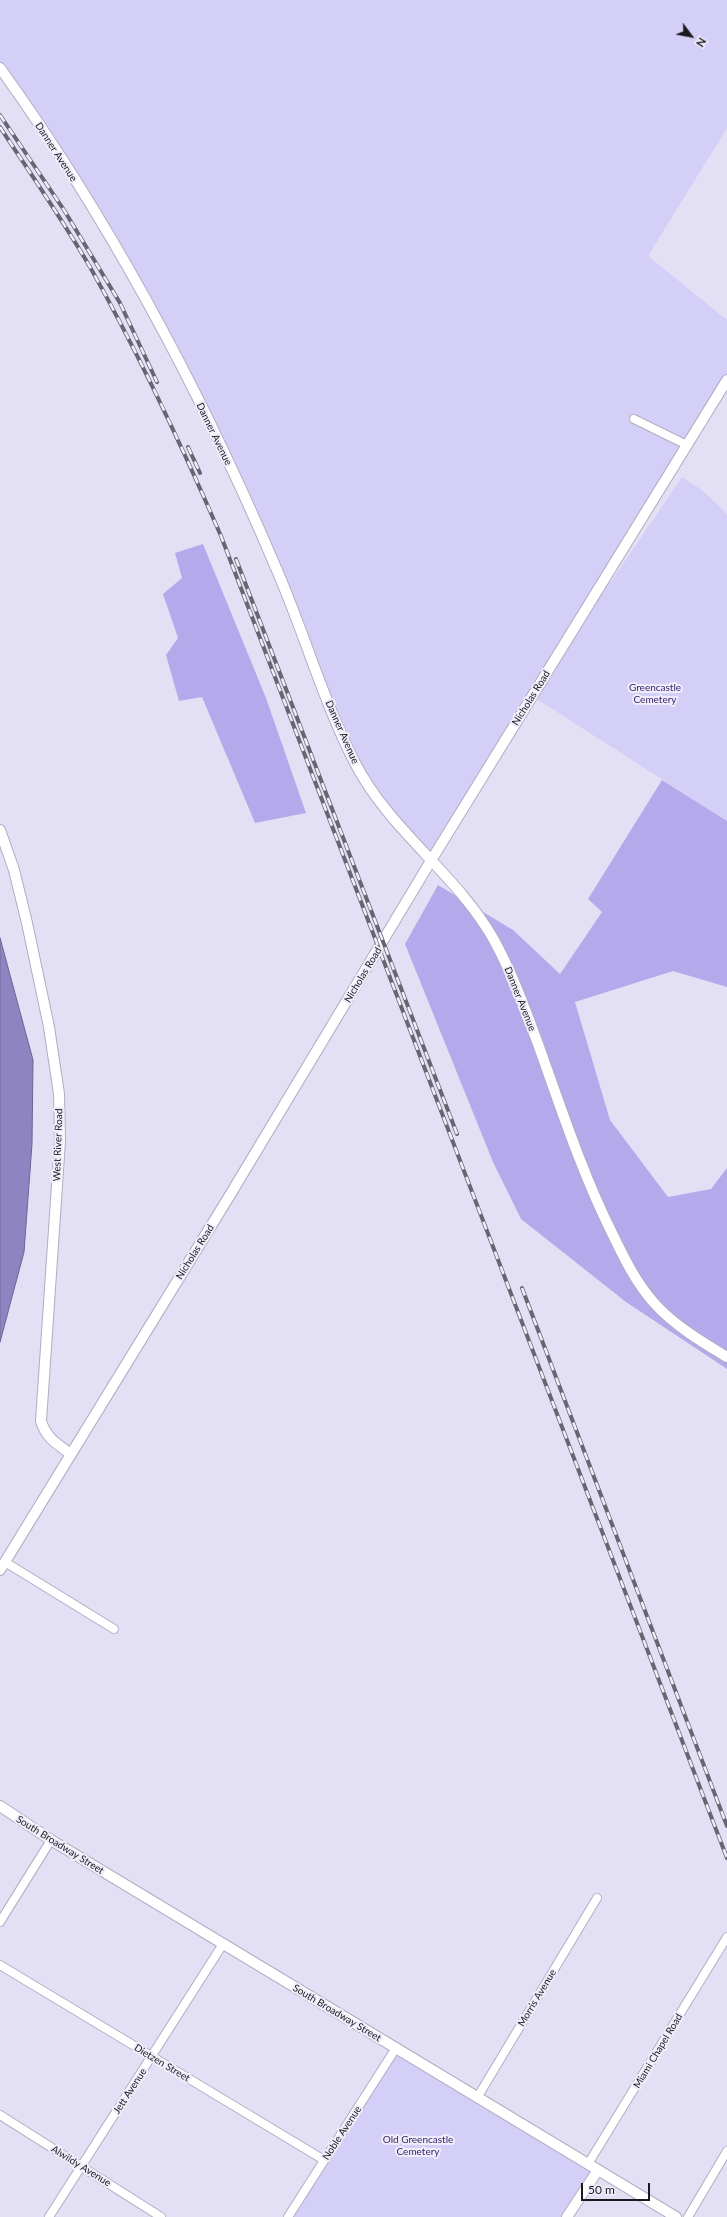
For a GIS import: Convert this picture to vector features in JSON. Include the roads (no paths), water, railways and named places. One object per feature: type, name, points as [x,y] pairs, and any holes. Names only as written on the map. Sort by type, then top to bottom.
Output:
[{"type":"street","name":"Danner Avenue","points":[[0,68],[52,145],[111,240],[146,300],[199,402],[278,571],[354,760],[389,814],[432,859],[479,916],[508,970],[584,1173],[599,1208],[634,1276],[648,1296],[664,1313],[690,1334],[727,1357]]},
{"type":"street","name":"Nicholas Road","points":[[3,1566],[234,1188],[432,859],[727,380]]},
{"type":"street","points":[[634,419],[687,445]]},
{"type":"street","name":"West River Road","points":[[0,830],[14,870],[27,923],[56,1064],[60,1141],[41,1421],[43,1428],[53,1441],[71,1454]]},
{"type":"street","points":[[3,1566],[114,1629]]},
{"type":"street","name":"South Broadway Street","points":[[0,1806],[51,1840],[676,2217]]},
{"type":"street","points":[[0,1922],[51,1840]]},
{"type":"street","name":"Morris Avenue","points":[[477,2098],[597,1898]]},
{"type":"street","name":"Miami Chapel Road","points":[[588,2164],[727,1937]]},
{"type":"street","name":"Jett Avenue","points":[[49,2217],[223,1944]]},
{"type":"street","name":"Dietzen Street","points":[[0,1965],[324,2160]]},
{"type":"street","name":"Noble Avenue","points":[[288,2217],[396,2048]]},
{"type":"street","name":"Alwildy Avenue","points":[[0,2115],[161,2217]]},
{"type":"street","points":[[688,2217],[727,2151]]},
{"type":"street","points":[[567,2217],[598,2170]]},
{"type":"railway","points":[[0,115],[64,210],[120,303],[157,382]]},
{"type":"railway","points":[[0,127],[68,231],[90,267],[126,333],[191,467],[221,536],[727,1858]]},
{"type":"railway","points":[[188,447],[200,473]]},
{"type":"railway","points":[[236,559],[457,1134]]},
{"type":"railway","points":[[522,1288],[727,1826]]},
{"type":"park label","name":"Greencastle Cemetery","points":[[655,694]]},
{"type":"park label","name":"Old Greencastle Cemetery","points":[[418,2146]]}]
